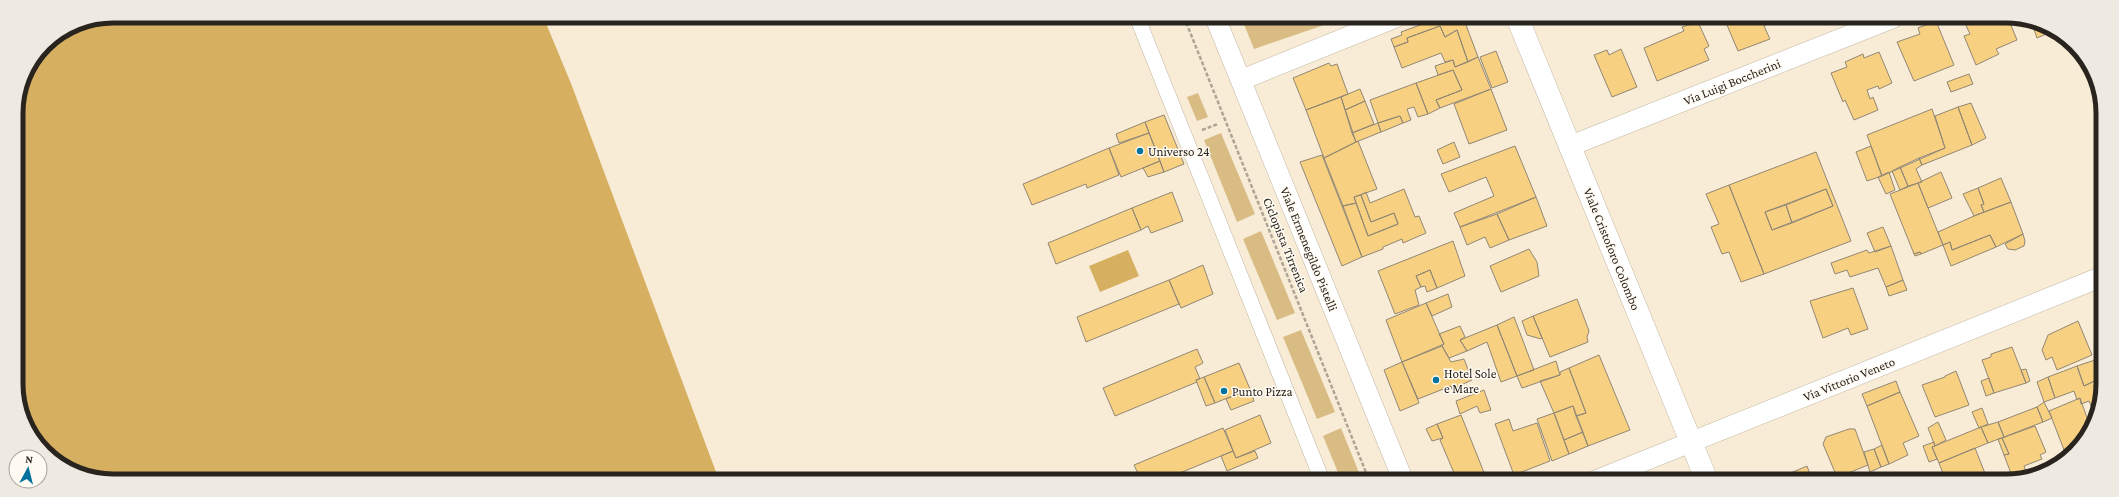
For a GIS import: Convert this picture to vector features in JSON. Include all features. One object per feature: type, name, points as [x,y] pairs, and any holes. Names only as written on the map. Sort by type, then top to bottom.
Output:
[{"type":"street","points":[[1139,23],[1320,474]]},
{"type":"street","name":"Viale Ermenegildo Pistelli","points":[[1217,23],[1402,474]]},
{"type":"street","points":[[1241,80],[1382,23]]},
{"type":"street","name":"Viale Cristoforo Colombo","points":[[1519,23],[1704,474]]},
{"type":"street","name":"Via Luigi Boccherini","points":[[1570,146],[1880,23]]},
{"type":"street","name":"Via Vittorio Veneto","points":[[1612,474],[2096,279]]},
{"type":"path","name":"Ciclopista Tirrenica","points":[[1186,23],[1367,474]]},
{"type":"shaded area","points":[[107,23],[546,23],[572,86],[717,474],[113,474],[96,472],[73,465],[49,448],[32,424],[23,390],[23,107],[26,90],[32,73],[49,49],[73,32],[90,26]]},
{"type":"shaded area","points":[[1243,23],[1327,23],[1327,24],[1254,49]]},
{"type":"shaded area","points":[[1198,93],[1208,117],[1197,121],[1187,97]]},
{"type":"shaded area","points":[[1221,133],[1255,214],[1237,222],[1204,140]]},
{"type":"shaded area","points":[[1261,231],[1295,313],[1277,320],[1243,239]]},
{"type":"shaded area","points":[[1128,250],[1139,276],[1100,292],[1089,266]]},
{"type":"shaded area","points":[[1301,330],[1335,412],[1317,419],[1283,337]]},
{"type":"shaded area","points":[[1341,428],[1360,474],[1339,474],[1323,436]]},
{"type":"building","points":[[1426,23],[1465,23],[1478,57],[1468,62],[1457,30],[1445,37],[1440,26],[1407,38],[1408,42],[1394,47],[1391,39],[1402,35],[1401,32]]},
{"type":"building","points":[[1698,23],[1709,46],[1704,49],[1709,60],[1657,81],[1644,48],[1684,31],[1682,27]]},
{"type":"building","points":[[1726,23],[1765,23],[1766,25],[1764,26],[1770,39],[1738,51]]},
{"type":"building","points":[[1931,23],[1937,23],[1954,65],[1914,81],[1897,42],[1920,34],[1918,28]]},
{"type":"building","points":[[1965,23],[2010,23],[2017,40],[1996,49],[1999,54],[1976,65],[1964,36],[1970,34]]},
{"type":"building","points":[[1440,26],[1445,37],[1457,30],[1468,62],[1455,67],[1453,60],[1445,62],[1441,53],[1402,68],[1394,47],[1408,42],[1407,38]]},
{"type":"building","points":[[2033,28],[2048,33],[2037,38]]},
{"type":"building","points":[[1621,49],[1637,87],[1612,97],[1594,55],[1607,50],[1609,55]]},
{"type":"building","points":[[1496,51],[1508,82],[1492,88],[1480,57]]},
{"type":"building","points":[[1879,52],[1892,83],[1879,89],[1878,86],[1867,90],[1870,99],[1873,97],[1878,110],[1854,120],[1845,100],[1843,102],[1831,73],[1847,67],[1845,62],[1863,54],[1864,58]]},
{"type":"building","points":[[1478,57],[1491,89],[1440,108],[1436,100],[1462,90],[1453,70],[1438,75],[1435,66],[1453,60],[1455,67]]},
{"type":"building","points":[[1329,63],[1331,66],[1337,64],[1348,94],[1306,110],[1293,78]]},
{"type":"building","points":[[1453,70],[1462,90],[1436,100],[1440,108],[1428,114],[1416,83]]},
{"type":"building","points":[[1969,74],[1973,84],[1951,92],[1947,82]]},
{"type":"building","points":[[1416,83],[1428,114],[1418,117],[1414,107],[1407,109],[1411,120],[1403,123],[1400,116],[1378,123],[1370,100]]},
{"type":"building","points":[[1360,89],[1365,101],[1345,110],[1341,97]]},
{"type":"building","points":[[1491,89],[1507,130],[1469,144],[1454,104]]},
{"type":"building","points":[[1341,97],[1356,142],[1324,158],[1306,110]]},
{"type":"building","points":[[1365,101],[1374,124],[1352,133],[1345,110]]},
{"type":"building","points":[[1971,103],[1986,138],[1972,145],[1958,107]]},
{"type":"building","points":[[1958,107],[1972,145],[1922,165],[1919,158],[1945,148],[1935,116]]},
{"type":"building","points":[[1932,109],[1945,148],[1882,176],[1867,135]]},
{"type":"building","points":[[1164,115],[1184,164],[1164,172],[1145,122]]},
{"type":"building","points":[[1400,116],[1403,123],[1381,132],[1378,123]]},
{"type":"building","points":[[1145,122],[1149,133],[1119,143],[1116,134]]},
{"type":"building","points":[[1378,123],[1381,132],[1356,142],[1352,133]]},
{"type":"building","points":[[1149,133],[1160,161],[1121,177],[1109,148]]},
{"type":"building","points":[[1358,141],[1377,189],[1354,197],[1356,203],[1343,206],[1324,158]]},
{"type":"building","points":[[1454,142],[1460,157],[1443,164],[1437,150]]},
{"type":"building","points":[[1515,146],[1536,197],[1460,227],[1454,213],[1494,196],[1486,177],[1449,192],[1441,174]]},
{"type":"building","points":[[1871,146],[1882,176],[1867,181],[1856,152]]},
{"type":"building","points":[[1109,148],[1119,175],[1087,188],[1086,184],[1032,205],[1023,184]]},
{"type":"building","points":[[1816,152],[1851,241],[1764,274],[1729,185]],"holes":[[[1826,189],[1833,206],[1772,230],[1765,212]]]},
{"type":"building","points":[[1322,155],[1362,257],[1342,266],[1300,162]]},
{"type":"building","points":[[1919,158],[1922,165],[1916,169],[1922,182],[1908,186],[1900,167]]},
{"type":"building","points":[[1160,161],[1164,172],[1148,177],[1143,168]]},
{"type":"building","points":[[1900,167],[1908,186],[1900,190],[1892,171]]},
{"type":"building","points":[[1889,172],[1895,190],[1886,194],[1878,177]]},
{"type":"building","points":[[1941,172],[1952,198],[1928,208],[1918,183]]},
{"type":"building","points":[[2001,178],[2011,202],[1984,212],[1981,205],[1984,204],[1978,188]]},
{"type":"building","points":[[1918,183],[1943,245],[1921,254],[1920,252],[1914,254],[1890,194]]},
{"type":"building","points":[[1729,185],[1764,274],[1741,282],[1729,252],[1722,254],[1711,227],[1719,224],[1706,194]]},
{"type":"building","points":[[1978,188],[1984,204],[1981,205],[1984,212],[1974,216],[1963,194]]},
{"type":"building","points":[[1404,189],[1415,217],[1419,216],[1426,233],[1403,243],[1402,239],[1383,247],[1383,249],[1362,257],[1343,206],[1356,203],[1368,236],[1398,224],[1394,213],[1371,222],[1361,195],[1366,192],[1370,203]]},
{"type":"building","points":[[1826,189],[1833,206],[1792,223],[1786,205]]},
{"type":"building","points":[[1172,192],[1183,221],[1151,233],[1148,226],[1141,230],[1132,208]]},
{"type":"building","points":[[1361,195],[1371,222],[1394,213],[1398,224],[1368,236],[1354,197]]},
{"type":"building","points":[[1536,197],[1547,226],[1509,240],[1497,214]]},
{"type":"building","points":[[2011,202],[2023,234],[1996,247],[1990,235],[1952,250],[1950,242],[1943,245],[1938,232]]},
{"type":"building","points":[[1786,205],[1792,223],[1772,230],[1765,212]]},
{"type":"building","points":[[1132,208],[1141,230],[1056,264],[1048,243]]},
{"type":"building","points":[[1497,214],[1509,240],[1490,248],[1485,237],[1467,245],[1460,227]]},
{"type":"building","points":[[1883,227],[1891,246],[1875,252],[1867,233]]},
{"type":"building","points":[[2023,234],[2025,241],[2024,246],[2015,250],[2008,249],[2005,244]]},
{"type":"building","points":[[1990,235],[1996,247],[1951,266],[1943,245],[1950,242],[1952,250]]},
{"type":"building","points":[[1453,241],[1465,276],[1437,288],[1430,270],[1416,276],[1421,287],[1415,290],[1419,305],[1395,314],[1378,271]]},
{"type":"building","points":[[1891,246],[1903,280],[1886,287],[1878,268],[1850,277],[1847,270],[1835,274],[1831,263],[1867,250],[1869,253]]},
{"type":"building","points":[[1529,249],[1537,262],[1539,276],[1501,292],[1490,266]]},
{"type":"building","points":[[1920,252],[1921,254],[1915,256],[1914,254]]},
{"type":"building","points":[[1203,265],[1213,294],[1181,308],[1169,280]]},
{"type":"building","points":[[1430,270],[1437,288],[1427,292],[1425,286],[1421,287],[1416,276]]},
{"type":"building","points":[[1169,280],[1179,304],[1086,342],[1077,317]]},
{"type":"building","points":[[1903,280],[1907,290],[1889,296],[1886,287]]},
{"type":"building","points":[[1853,288],[1868,329],[1851,335],[1848,328],[1823,338],[1810,301]]},
{"type":"building","points":[[1448,294],[1452,307],[1432,316],[1426,303]]},
{"type":"building","points":[[1577,299],[1589,331],[1587,337],[1588,342],[1550,357],[1533,316]]},
{"type":"building","points":[[1426,303],[1444,344],[1402,362],[1386,320]]},
{"type":"building","points":[[1533,316],[1542,338],[1541,339],[1527,335],[1522,321]]},
{"type":"building","points":[[1514,317],[1534,370],[1517,376],[1497,325]]},
{"type":"building","points":[[2078,321],[2092,355],[2057,370],[2052,357],[2046,360],[2042,350],[2048,335]]},
{"type":"building","points":[[1497,325],[1517,376],[1501,382],[1487,342],[1467,351],[1460,340]]},
{"type":"building","points":[[1460,326],[1465,337],[1460,340],[1467,351],[1449,358],[1442,346],[1444,344],[1439,334]]},
{"type":"building","points":[[1442,346],[1451,362],[1464,359],[1472,380],[1452,389],[1451,386],[1418,399],[1402,362]]},
{"type":"building","points":[[2012,347],[2026,383],[1994,393],[1982,360],[1991,357],[1991,354]]},
{"type":"building","points":[[1197,349],[1203,363],[1195,367],[1200,379],[1196,380],[1197,382],[1115,416],[1103,388]]},
{"type":"building","points":[[1599,355],[1630,430],[1588,446],[1576,416],[1586,413],[1569,368]]},
{"type":"building","points":[[2096,360],[2096,380],[2084,386],[2077,366]]},
{"type":"building","points":[[1556,361],[1560,375],[1522,388],[1517,376]]},
{"type":"building","points":[[1402,362],[1419,403],[1400,411],[1384,370]]},
{"type":"building","points":[[1239,363],[1250,389],[1215,403],[1204,377]]},
{"type":"building","points":[[2077,366],[2084,386],[2096,380],[2092,409],[2089,401],[2081,404],[2080,398],[2077,400],[2074,391],[2055,398],[2048,377]]},
{"type":"building","points":[[1569,368],[1586,413],[1576,416],[1573,406],[1554,413],[1540,381],[1560,375],[1560,372]]},
{"type":"building","points":[[2026,369],[2030,381],[2026,383],[2021,370]]},
{"type":"building","points":[[1956,371],[1969,405],[1935,417],[1922,385],[1945,377]]},
{"type":"building","points":[[1204,377],[1215,403],[1206,406],[1196,380]]},
{"type":"building","points":[[2048,377],[2055,398],[2044,402],[2037,382]]},
{"type":"building","points":[[1989,378],[1994,393],[1986,396],[1981,381]]},
{"type":"building","points":[[1896,381],[1900,392],[1867,406],[1862,394]]},
{"type":"building","points":[[1250,389],[1254,401],[1231,410],[1226,399]]},
{"type":"building","points":[[1484,390],[1491,410],[1480,413],[1477,406],[1460,414],[1456,401]]},
{"type":"building","points":[[1900,392],[1919,436],[1903,443],[1908,455],[1889,464],[1867,406]]},
{"type":"building","points":[[2080,398],[2088,420],[2081,434],[2065,452],[2049,411]]},
{"type":"building","points":[[2044,402],[2052,418],[2043,422],[2037,407]]},
{"type":"building","points":[[1573,406],[1583,432],[1564,440],[1554,413]]},
{"type":"building","points":[[2037,407],[2043,422],[2004,437],[1998,422]]},
{"type":"building","points":[[1982,408],[1988,424],[1979,428],[1972,412]]},
{"type":"building","points":[[1554,413],[1569,454],[1552,461],[1537,419]]},
{"type":"building","points":[[1260,415],[1271,443],[1236,458],[1225,430]]},
{"type":"building","points":[[1461,415],[1485,474],[1454,474],[1440,440],[1443,438],[1437,424]]},
{"type":"building","points":[[1509,419],[1513,431],[1537,423],[1550,461],[1514,474],[1495,424]]},
{"type":"building","points":[[1938,422],[1946,440],[1935,446],[1928,428]]},
{"type":"building","points":[[1998,422],[2004,437],[1988,443],[1981,427]]},
{"type":"building","points":[[1437,424],[1443,438],[1432,441],[1426,429]]},
{"type":"building","points":[[2035,426],[2046,452],[2040,455],[2042,459],[2024,466],[2026,471],[2011,474],[2004,455],[2009,454],[2002,438]]},
{"type":"building","points":[[1981,427],[1988,443],[1939,463],[1932,447]]},
{"type":"building","points":[[1223,428],[1233,451],[1177,474],[1138,474],[1134,465]]},
{"type":"building","points":[[1849,429],[1855,429],[1868,465],[1846,474],[1836,474],[1823,444],[1826,437]]},
{"type":"building","points":[[1583,432],[1588,446],[1569,454],[1564,440]]},
{"type":"building","points":[[2002,438],[2009,454],[2004,455],[1998,439]]},
{"type":"building","points":[[1934,442],[1935,446],[1932,447],[1937,459],[1929,462],[1923,446]]},
{"type":"building","points":[[1882,445],[1889,464],[1881,467],[1874,449]]},
{"type":"building","points":[[1975,448],[1985,474],[1943,474],[1939,463]]},
{"type":"building","points":[[1874,449],[1881,467],[1870,472],[1864,452]]},
{"type":"building","points":[[1233,451],[1236,458],[1255,451],[1258,458],[1227,471],[1221,456]]},
{"type":"building","points":[[1807,466],[1810,474],[1788,474]]},
{"type":"place","name":"Universo 24","points":[[1140,151]]},
{"type":"place","name":"Hotel Sole e Mare","points":[[1436,380]]},
{"type":"place","name":"Punto Pizza","points":[[1224,391]]}]
